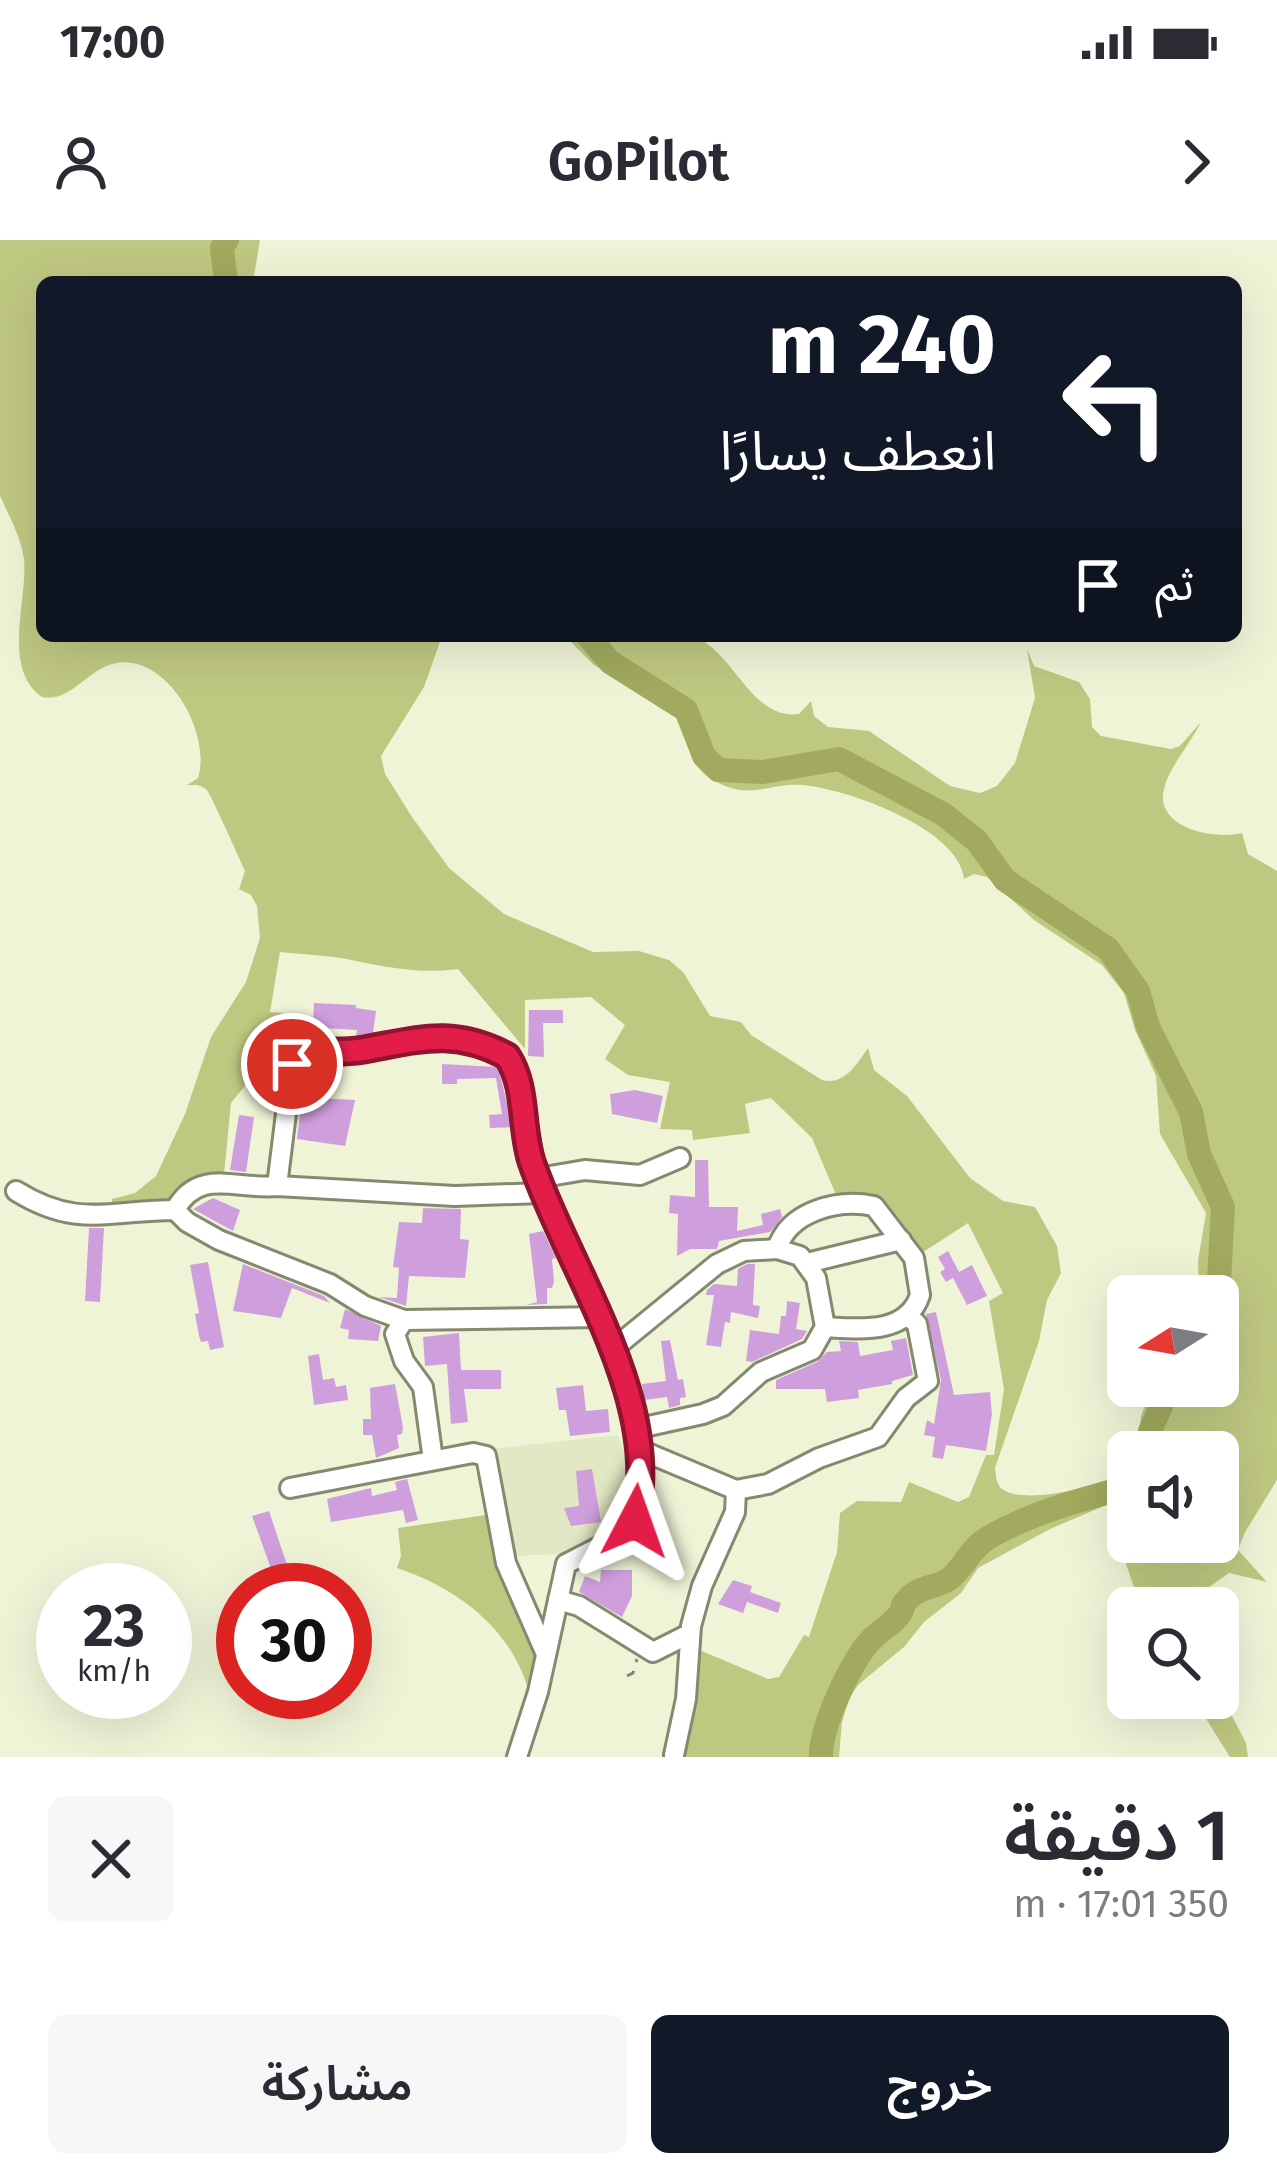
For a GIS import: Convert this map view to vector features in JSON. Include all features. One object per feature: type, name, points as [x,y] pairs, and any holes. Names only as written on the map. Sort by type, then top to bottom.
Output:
[{"type":"street","points":[[277,1186],[292,1064],[305,1051],[354,1051],[432,1037],[466,1039],[507,1056],[521,1088],[525,1129],[540,1185],[613,1349],[636,1439],[639,1503],[635,1521],[617,1541],[566,1564],[532,1714],[517,1757]]},
{"type":"street","points":[[175,1210],[184,1192],[194,1186],[455,1196],[540,1185],[585,1170],[640,1174],[680,1158]]},
{"type":"street","points":[[16,1191],[50,1210],[70,1213],[175,1210],[219,1240],[404,1319],[600,1317]]},
{"type":"street","points":[[777,1249],[787,1229],[839,1202],[874,1206],[914,1258],[920,1283],[916,1306],[908,1316],[886,1326],[825,1327]]},
{"type":"street","points":[[807,1263],[901,1240]]},
{"type":"street","points":[[613,1349],[730,1256],[777,1249],[800,1256],[816,1278],[825,1327],[812,1351],[761,1372],[723,1406],[636,1439]]},
{"type":"street","points":[[636,1439],[736,1490],[783,1478],[819,1458],[878,1437],[906,1398],[928,1381],[916,1324],[908,1316]]},
{"type":"street","points":[[404,1319],[395,1334],[404,1361],[423,1387],[433,1460]]},
{"type":"street","points":[[290,1488],[433,1460],[486,1456],[506,1563],[545,1652]]},
{"type":"street","points":[[674,1755],[688,1681],[689,1634],[702,1586],[735,1512],[736,1490]]},
{"type":"street","points":[[558,1600],[580,1606],[647,1648],[688,1681]]},
{"type":"street","points":[[647,1648],[689,1634]]},
{"type":"path","points":[[626,1676],[633,1673],[647,1648]]},
{"type":"shaded area","points":[[618,1435],[627,1463],[627,1517],[603,1538],[562,1554],[513,1556],[490,1449]]},
{"type":"green space","points":[[0,240],[260,240],[254,276],[36,276],[36,642],[440,642],[424,687],[381,756],[385,774],[449,868],[504,914],[593,952],[639,951],[669,960],[683,972],[710,1016],[741,1022],[751,1035],[822,1080],[843,1077],[868,1048],[874,1070],[907,1096],[970,1178],[1003,1201],[1035,1207],[1057,1246],[1061,1273],[1047,1300],[1039,1341],[995,1468],[997,1480],[1010,1493],[1043,1495],[1107,1479],[1107,1505],[978,1568],[961,1593],[924,1622],[850,1696],[839,1757],[673,1757],[690,1646],[768,1679],[779,1677],[804,1635],[809,1637],[837,1552],[840,1513],[857,1501],[901,1502],[909,1482],[958,1502],[969,1497],[986,1455],[994,1455],[1004,1389],[989,1301],[1003,1293],[968,1223],[914,1258],[888,1221],[839,1202],[812,1138],[771,1098],[745,1104],[750,1133],[693,1140],[692,1130],[660,1129],[670,1082],[628,1075],[605,1059],[625,1025],[591,997],[525,1000],[525,1049],[458,969],[406,970],[280,952],[270,1012],[283,1013],[280,1042],[231,1103],[223,1185],[205,1183],[175,1210],[111,1215],[112,1199],[135,1193],[156,1176],[185,1114],[211,1037],[246,982],[260,938],[257,906],[251,895],[239,889],[245,871],[209,793],[201,786],[187,785],[198,778],[198,740],[182,701],[168,684],[153,671],[116,663],[62,695],[42,697],[30,684],[19,651],[24,559],[0,496]]},
{"type":"green space","points":[[571,642],[704,642],[768,707],[799,714],[811,701],[814,716],[828,727],[869,731],[950,786],[980,793],[997,786],[1015,763],[1035,698],[1027,649],[1034,666],[1079,682],[1090,699],[1092,727],[1101,736],[1171,749],[1180,746],[1201,722],[1164,789],[1168,814],[1203,833],[1242,833],[1248,854],[1277,871],[1277,1480],[1239,1547],[1239,1431],[1139,1431],[1144,1407],[1239,1407],[1239,1275],[1198,1275],[1206,1213],[1160,1134],[1156,1076],[1124,993],[1102,965],[1034,920],[987,877],[974,874],[964,879],[958,861],[943,844],[898,815],[822,788],[791,785],[738,790],[713,780],[692,756],[674,709],[594,665]]},
{"type":"green space","points":[[499,1513],[539,1642],[531,1700],[513,1654],[482,1616],[442,1588],[397,1568],[401,1556],[398,1528]]},
{"type":"green space","points":[[1239,1551],[1267,1582],[1229,1573],[1209,1587],[1134,1587],[1126,1564],[1239,1563]]},
{"type":"green space","points":[[1206,1719],[1234,1719],[1248,1757],[1230,1757]]},
{"type":"building","points":[[314,1003],[376,1011],[373,1033],[356,1037],[357,1030],[322,1028],[313,1023]]},
{"type":"building","points":[[529,1010],[563,1010],[563,1023],[543,1023],[544,1057],[528,1056]]},
{"type":"building","points":[[442,1064],[498,1067],[513,1127],[490,1128],[489,1115],[502,1114],[496,1078],[442,1084]]},
{"type":"building","points":[[635,1090],[663,1096],[657,1123],[612,1114],[610,1094]]},
{"type":"building","points":[[302,1097],[355,1100],[345,1146],[297,1139]]},
{"type":"building","points":[[239,1115],[254,1117],[246,1172],[230,1170]]},
{"type":"building","points":[[695,1160],[708,1160],[709,1207],[738,1207],[737,1231],[763,1225],[761,1214],[780,1209],[782,1217],[770,1232],[719,1241],[717,1249],[690,1249],[677,1256],[678,1214],[669,1213],[670,1195],[695,1197]]},
{"type":"building","points":[[213,1198],[240,1210],[233,1231],[193,1209]]},
{"type":"building","points":[[423,1208],[461,1209],[460,1239],[469,1240],[465,1278],[409,1276],[406,1306],[379,1297],[397,1298],[399,1268],[393,1267],[399,1222],[422,1223]]},
{"type":"building","points":[[89,1228],[104,1228],[100,1302],[85,1301]]},
{"type":"building","points":[[543,1231],[556,1258],[552,1259],[554,1282],[547,1288],[547,1304],[526,1305],[537,1302],[529,1234]]},
{"type":"building","points":[[948,1251],[959,1272],[972,1265],[987,1296],[967,1305],[953,1278],[946,1282],[938,1257]]},
{"type":"building","points":[[208,1262],[224,1347],[210,1350],[208,1341],[201,1342],[199,1336],[190,1265]]},
{"type":"building","points":[[243,1264],[324,1296],[330,1303],[292,1288],[281,1318],[233,1311]]},
{"type":"building","points":[[755,1264],[753,1305],[760,1306],[758,1318],[731,1312],[721,1347],[706,1345],[714,1295],[706,1295],[707,1290],[714,1284],[737,1286],[738,1269]]},
{"type":"building","points":[[787,1301],[800,1303],[796,1329],[807,1331],[802,1339],[746,1361],[750,1330],[779,1334]]},
{"type":"building","points":[[345,1309],[381,1326],[378,1341],[348,1339],[349,1330],[340,1328]]},
{"type":"building","points":[[936,1312],[954,1395],[990,1392],[986,1451],[946,1445],[943,1459],[932,1457],[935,1437],[924,1435],[927,1420],[934,1424],[941,1380],[926,1314]]},
{"type":"building","points":[[459,1333],[461,1370],[501,1370],[501,1389],[464,1389],[468,1422],[451,1424],[447,1364],[425,1366],[423,1337]]},
{"type":"building","points":[[906,1338],[913,1375],[858,1390],[859,1398],[827,1402],[825,1389],[776,1389],[776,1380],[817,1362],[827,1352],[841,1351],[839,1341],[858,1342],[860,1356],[893,1350],[891,1341]]},
{"type":"building","points":[[670,1340],[686,1397],[669,1408],[667,1397],[644,1400],[642,1384],[666,1381],[661,1341]]},
{"type":"building","points":[[319,1354],[323,1380],[334,1378],[336,1387],[346,1385],[348,1400],[314,1405],[308,1356]]},
{"type":"building","points":[[395,1384],[403,1427],[397,1435],[399,1448],[376,1458],[372,1435],[363,1435],[363,1419],[371,1419],[370,1388]]},
{"type":"building","points":[[583,1385],[586,1411],[608,1409],[610,1432],[570,1436],[556,1388]]},
{"type":"building","points":[[592,1469],[601,1522],[571,1526],[564,1508],[579,1506],[576,1471]]},
{"type":"building","points":[[407,1479],[418,1520],[406,1523],[403,1510],[331,1522],[327,1499],[371,1488],[372,1496],[397,1490],[395,1482]]},
{"type":"building","points":[[269,1511],[286,1563],[269,1563],[252,1516]]},
{"type":"building","points":[[601,1570],[632,1570],[632,1596],[622,1617],[579,1592],[585,1576],[600,1582]]},
{"type":"building","points":[[733,1580],[781,1603],[778,1613],[747,1602],[743,1613],[718,1604]]},
{"type":"waterway","points":[[225,276],[222,248],[227,240]]},
{"type":"waterway","points":[[593,642],[610,662],[686,710],[704,756],[718,770],[763,772],[839,759],[943,814],[977,841],[1005,880],[1108,949],[1138,991],[1148,1027],[1191,1112],[1199,1154],[1223,1207],[1219,1275]]},
{"type":"waterway","points":[[1150,1431],[1161,1407]]},
{"type":"waterway","points":[[821,1757],[831,1713],[855,1663],[912,1595],[949,1579],[982,1542],[1004,1529],[1107,1493]]},
{"type":"route","points":[[292,1064],[305,1051],[354,1051],[432,1037],[466,1039],[507,1056],[521,1088],[530,1158],[542,1193],[600,1317],[630,1409],[640,1471],[635,1521]]}]
